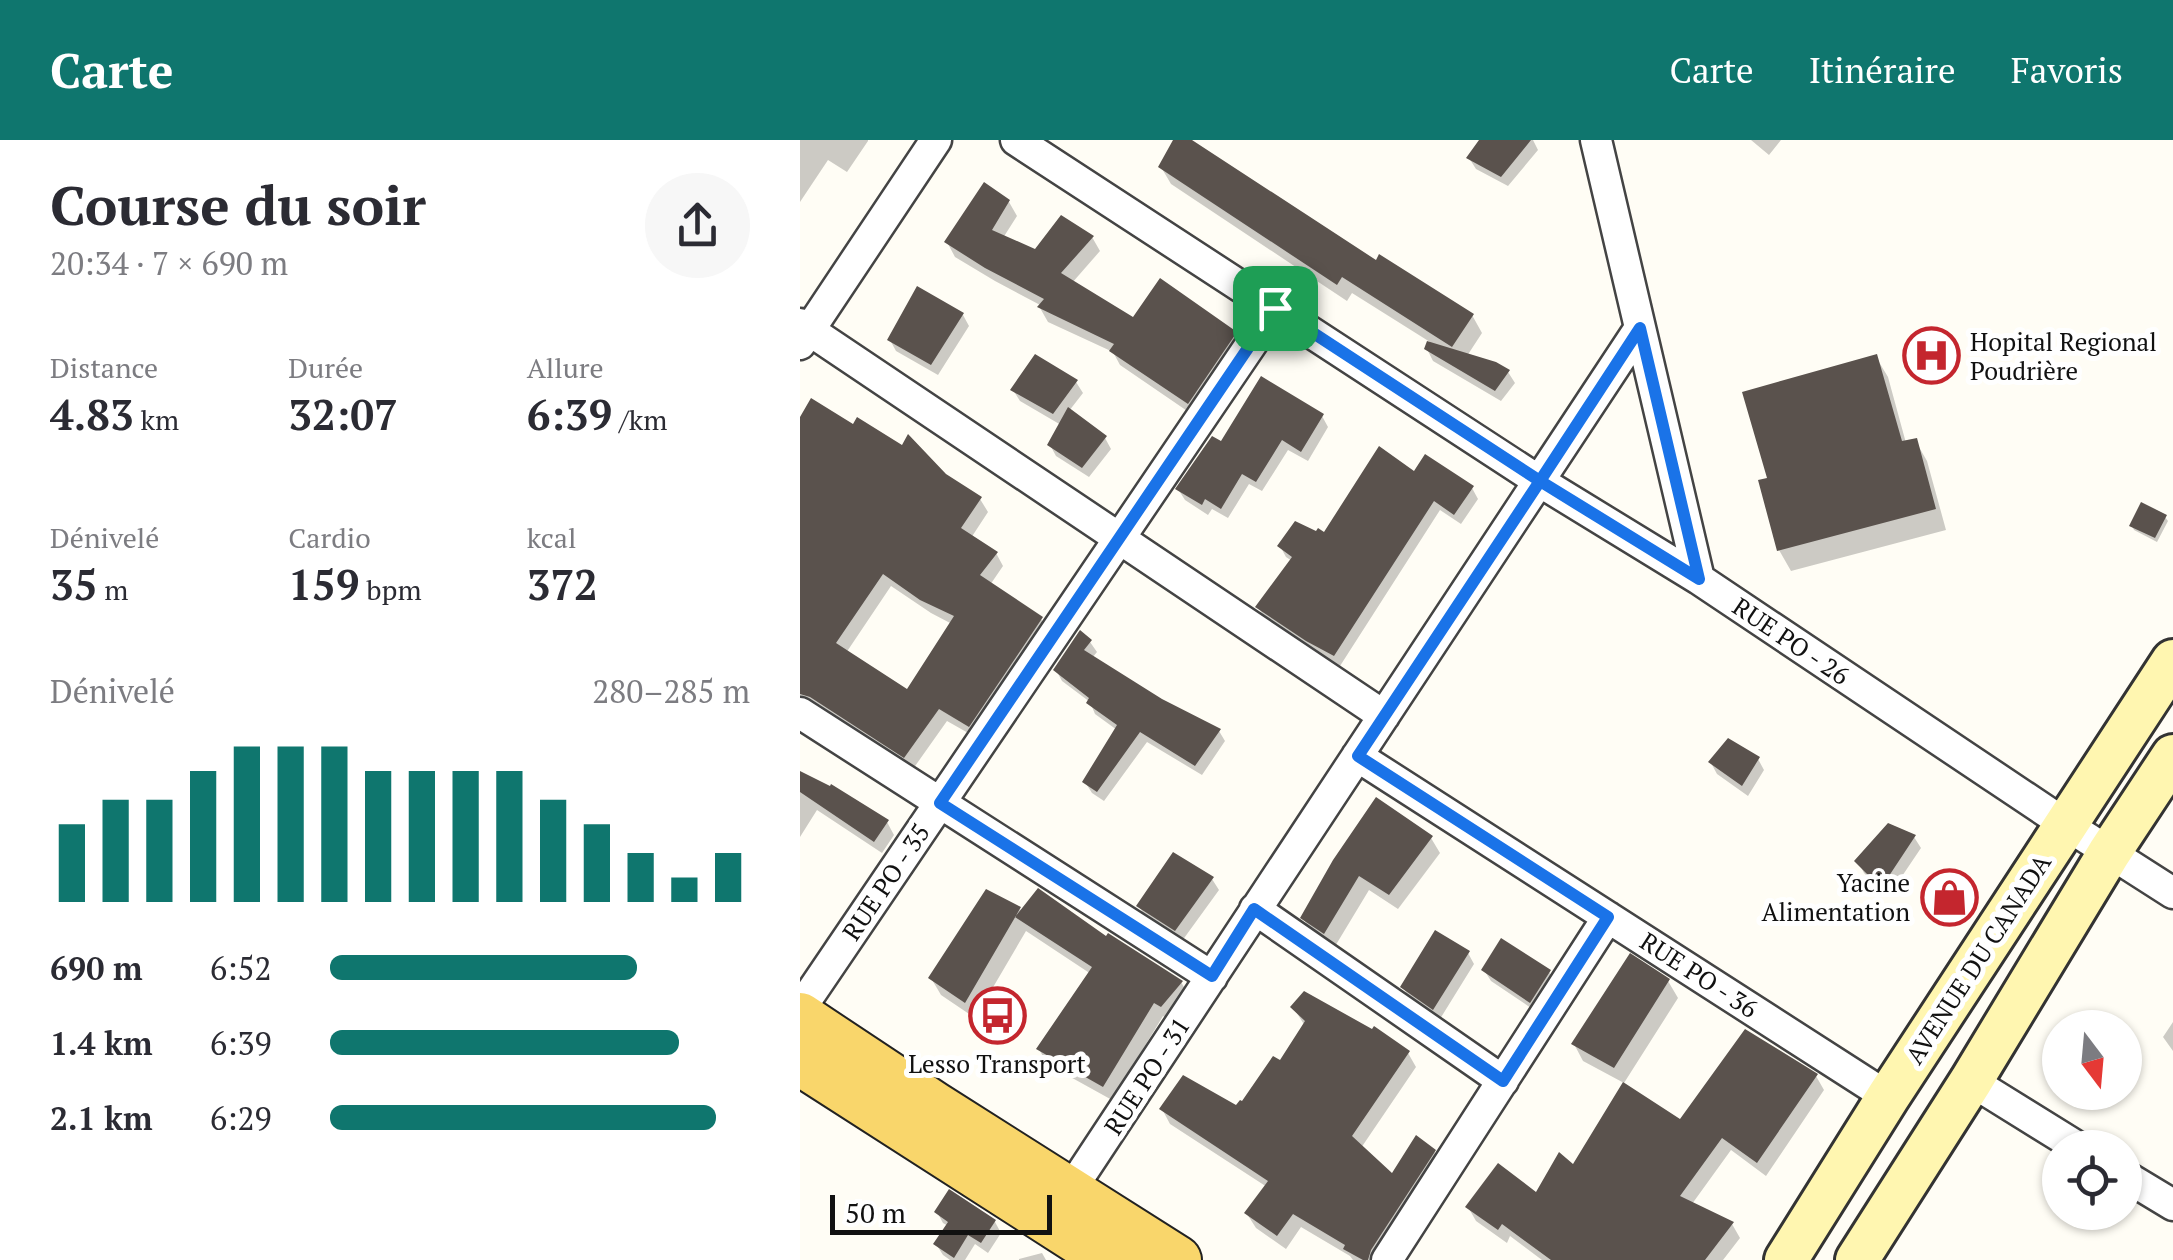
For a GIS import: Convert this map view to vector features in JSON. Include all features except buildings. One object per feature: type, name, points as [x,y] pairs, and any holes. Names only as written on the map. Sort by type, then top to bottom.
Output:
[{"type":"main road","points":[[800,1017],[923,1120]]},
{"type":"main road","points":[[800,1061],[923,1120],[1060,1207],[1177,1260]]},
{"type":"main road","points":[[1060,1207],[1110,1260]]},
{"type":"street","points":[[936,140],[803,333],[1120,538],[1384,716]]},
{"type":"street","name":"RUE PO - 26","points":[[1016,140],[1540,481],[1699,579],[2173,893]]},
{"type":"street","points":[[1596,140],[1699,579]]},
{"type":"street","name":"RUE PO - 35","points":[[800,1009],[1275,308]]},
{"type":"street","name":"RUE PO - 31","points":[[1060,1207],[1640,328]]},
{"type":"street","name":"AVENUE DU CANADA","points":[[1786,1260],[2173,661]]},
{"type":"street","points":[[800,714],[1212,976]]},
{"type":"street","name":"RUE PO - 36","points":[[1358,756],[1888,1097]]},
{"type":"street","points":[[1857,1260],[2173,756]]},
{"type":"street","points":[[1254,909],[1503,1081]]},
{"type":"street","points":[[1387,1260],[1608,917]]},
{"type":"street","points":[[1971,1081],[2051,1130]]},
{"type":"street","points":[[2142,1186],[2173,1205]]},
{"type":"place","name":"Hopital Regional Poudrière","points":[[1931,356]]},
{"type":"place","name":"Yacine Alimentation","points":[[1949,897]]},
{"type":"place","name":"Lesso Transport","points":[[997,1015]]},
{"type":"route","points":[[1275,308],[940,803],[1212,976],[1254,909],[1503,1081],[1608,917],[1358,756],[1540,481],[1699,579],[1640,328],[1540,481],[1275,308]]}]
